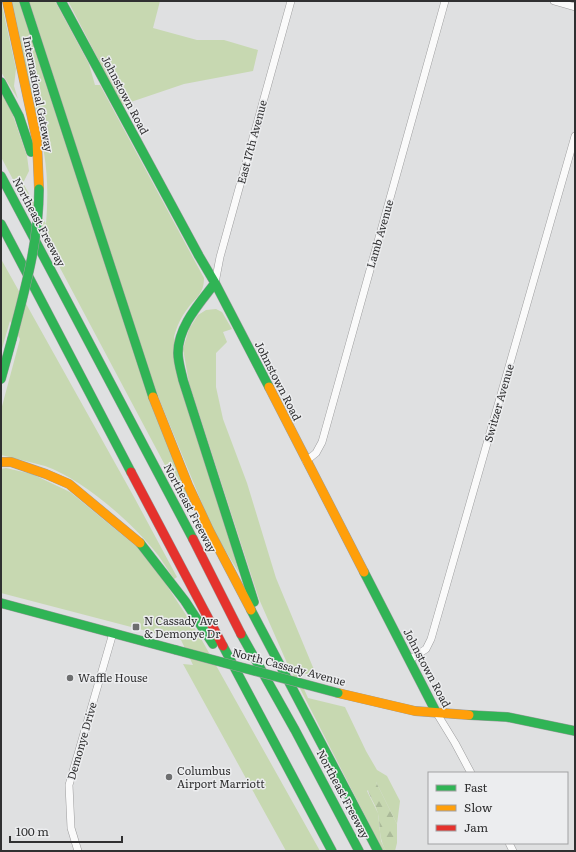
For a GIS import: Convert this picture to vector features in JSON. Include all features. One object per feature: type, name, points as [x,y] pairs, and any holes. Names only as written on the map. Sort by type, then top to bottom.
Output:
[{"type":"main road","name":"International Gateway","points":[[1,379],[36,243],[39,214],[39,164],[37,141],[7,1]]},
{"type":"main road","points":[[24,1],[157,409],[185,478],[209,530],[378,851]]},
{"type":"main road","name":"Johnstown Road","points":[[61,1],[215,283],[436,712]]},
{"type":"main road","points":[[1,82],[12,100],[29,143],[39,189]]},
{"type":"main road","name":"Northeast Freeway","points":[[1,176],[208,567],[248,646],[295,730],[359,851]]},
{"type":"main road","points":[[1,224],[207,617],[332,851]]},
{"type":"main road","points":[[1,235],[24,268]]},
{"type":"main road","points":[[215,283],[183,327],[178,351],[183,380],[241,566],[268,642]]},
{"type":"main road","points":[[1,462],[11,462],[69,484],[138,540],[185,601],[213,644],[251,697]]},
{"type":"main road","name":"North Cassady Avenue","points":[[1,603],[386,705],[416,711],[507,717],[575,732]]},
{"type":"street","name":"East 17th Avenue","points":[[215,283],[220,257],[291,1]]},
{"type":"street","name":"Lamb Avenue","points":[[306,460],[316,453],[322,442],[445,1]]},
{"type":"street","points":[[554,1],[575,7]]},
{"type":"street","name":"Switzer Avenue","points":[[409,660],[426,649],[431,639],[575,136]]},
{"type":"street","name":"Demonye Drive","points":[[78,851],[71,828],[69,785],[113,633]]},
{"type":"street","name":"Johnstown Road","points":[[436,712],[470,772]]},
{"type":"green space","points":[[1,1],[16,69],[14,86],[18,99],[1,72]]},
{"type":"green space","points":[[12,1],[20,1],[189,497],[183,499],[1,157],[1,89],[8,101],[27,156],[29,171],[23,183],[46,224],[47,188],[44,153]]},
{"type":"green space","points":[[29,1],[55,1],[89,64],[95,85],[100,85],[204,278],[201,292],[183,315],[174,337],[239,573],[213,530],[153,384]]},
{"type":"green space","points":[[68,1],[160,1],[153,28],[197,40],[224,40],[258,50],[253,71],[184,84],[122,105]]},
{"type":"green space","points":[[1,259],[134,497],[177,577],[174,579],[159,556],[143,538],[118,513],[89,490],[74,480],[45,466],[1,455],[1,410],[20,339],[10,321],[1,352]]},
{"type":"green space","points":[[216,309],[222,312],[232,329],[223,332],[227,342],[216,353],[216,387],[223,419],[247,483],[276,578],[317,677],[296,671],[308,698],[345,707],[366,751],[377,770],[387,776],[400,801],[397,824],[376,782],[367,791],[378,813],[381,841],[386,851],[383,851],[287,663],[259,599],[189,383],[183,349],[189,329],[198,315],[206,310]]},
{"type":"green space","points":[[6,468],[32,474],[70,492],[137,547],[162,578],[199,635],[320,851],[286,851],[183,664],[193,665],[181,640],[1,593],[1,469]]},
{"type":"green space","points":[[372,780],[376,782],[397,824],[397,843],[395,851],[386,851],[382,841],[378,814],[367,785]]},
{"type":"traffic: fast","points":[[24,1],[153,397]]},
{"type":"traffic: fast","points":[[61,1],[215,283],[269,387]]},
{"type":"traffic: fast","points":[[1,82],[19,116],[31,152]]},
{"type":"traffic: fast","points":[[1,176],[193,539]]},
{"type":"traffic: fast","points":[[12,339],[34,246],[37,227],[39,189]]},
{"type":"traffic: fast","points":[[1,224],[131,472]]},
{"type":"traffic: fast","points":[[215,283],[186,324],[179,343],[178,360],[183,380],[254,602]]},
{"type":"traffic: fast","points":[[1,379],[12,339]]},
{"type":"traffic: fast","points":[[140,543],[185,601],[213,644]]},
{"type":"traffic: fast","points":[[364,572],[436,712]]},
{"type":"traffic: fast","points":[[1,603],[176,650]]},
{"type":"traffic: fast","points":[[251,610],[378,851]]},
{"type":"traffic: fast","points":[[241,634],[295,730],[359,851]]},
{"type":"traffic: fast","points":[[223,646],[332,851]]},
{"type":"traffic: fast","points":[[176,650],[338,693]]},
{"type":"traffic: fast","points":[[469,715],[507,717],[575,731]]},
{"type":"traffic: slow","points":[[7,1],[37,141],[39,189]]},
{"type":"traffic: slow","points":[[269,387],[364,572]]},
{"type":"traffic: slow","points":[[153,397],[188,485],[209,530],[251,610]]},
{"type":"traffic: slow","points":[[1,462],[11,462],[69,484],[140,543]]},
{"type":"traffic: slow","points":[[338,693],[415,711],[469,715]]},
{"type":"traffic: jam","points":[[131,472],[223,646]]},
{"type":"traffic: jam","points":[[193,539],[241,634]]},
{"type":"place","name":"N Cassady Ave & Demonye Dr","points":[[136,627]]},
{"type":"place","name":"Waffle House","points":[[70,678]]},
{"type":"place","name":"Columbus Airport Marriott","points":[[169,777]]}]
